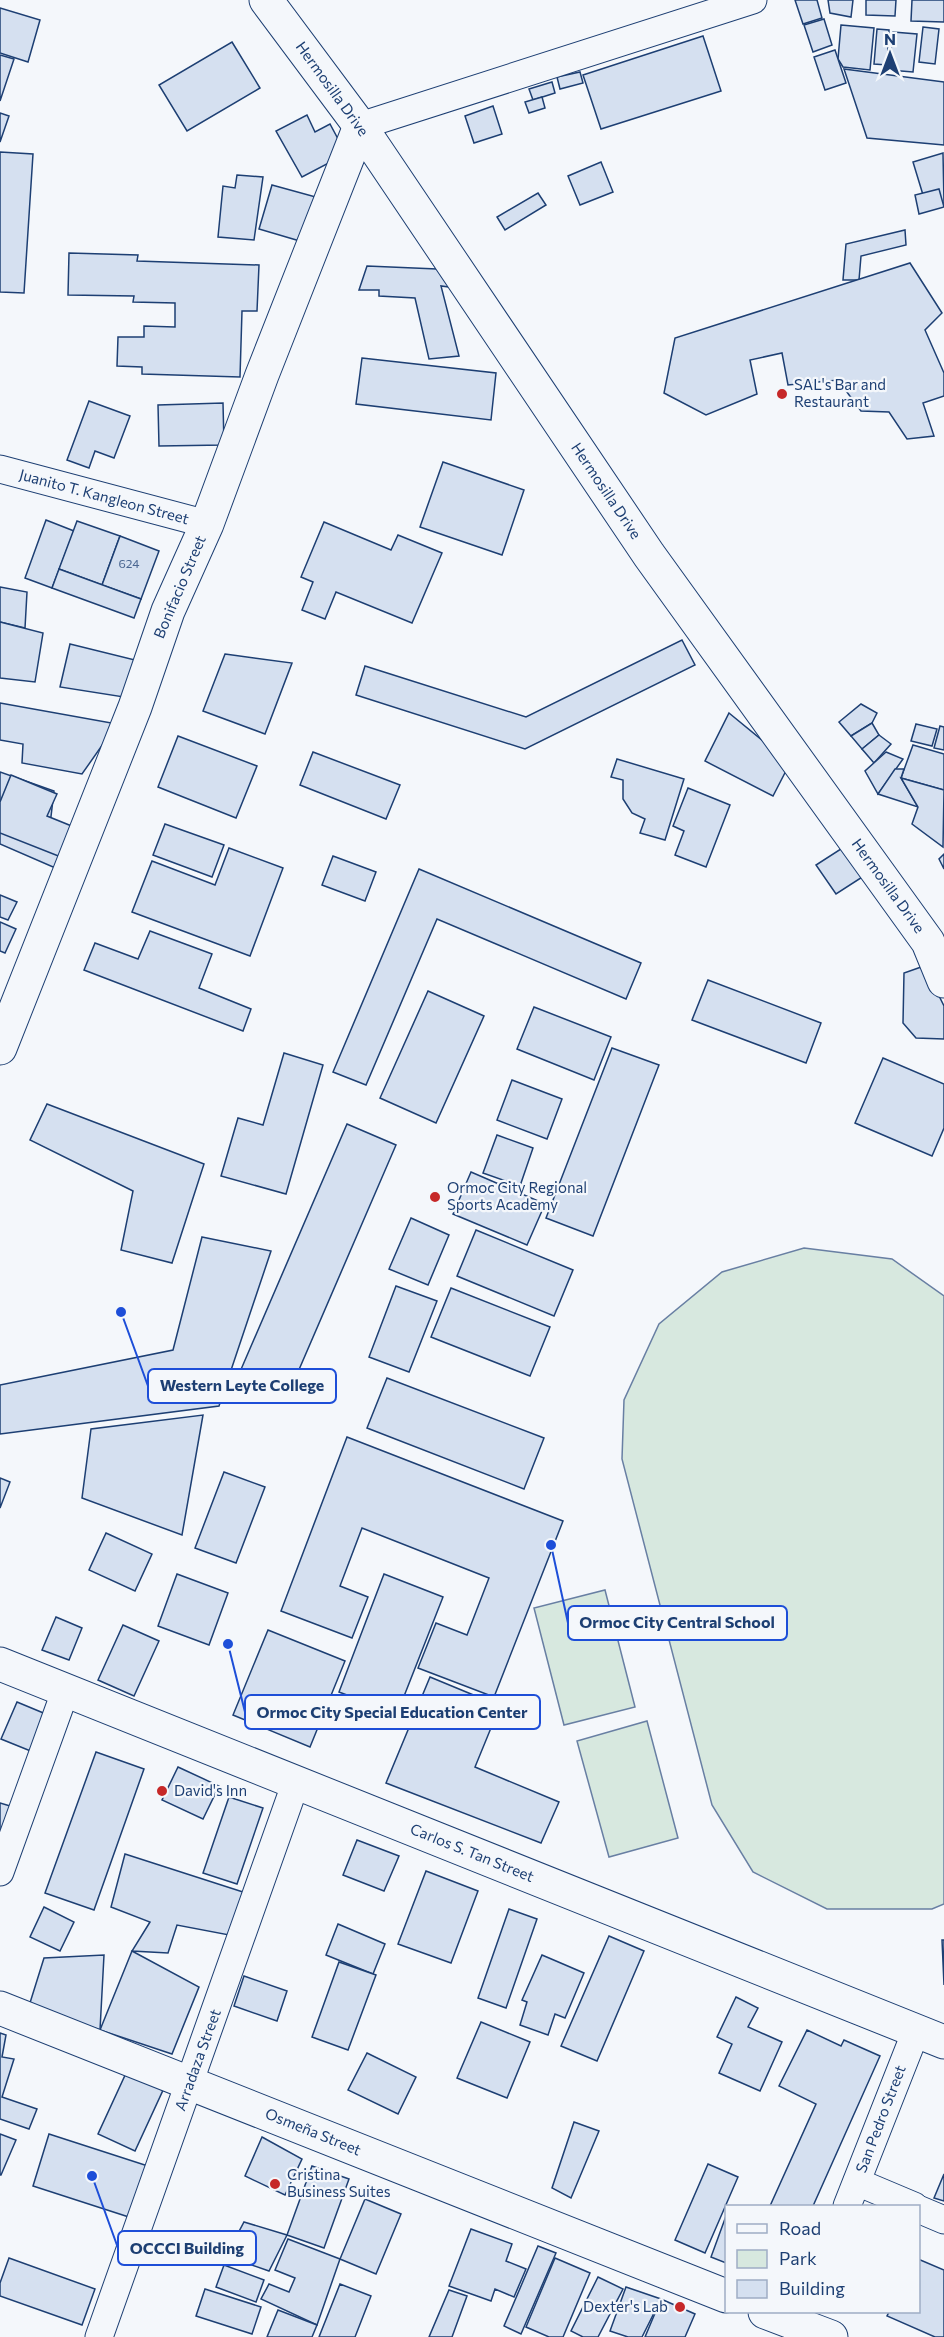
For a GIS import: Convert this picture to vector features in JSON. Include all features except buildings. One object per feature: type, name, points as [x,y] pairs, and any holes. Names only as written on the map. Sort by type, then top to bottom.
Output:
[{"type":"main road","name":"Hermosilla Drive","points":[[266,0],[360,126],[650,555],[928,942],[944,981]]},
{"type":"main road","name":"Bonifacio Street","points":[[0,1048],[135,706],[168,610],[207,524],[360,126]]},
{"type":"main road","name":"Carlos S. Tan Street","points":[[0,1664],[65,1692],[930,2036]]},
{"type":"main road","name":"Osmeña Street","points":[[0,2008],[725,2296]]},
{"type":"main road","points":[[768,2313],[831,2337]]},
{"type":"street","points":[[360,126],[753,0]]},
{"type":"street","name":"Juanito T. Kangleon Street","points":[[0,469],[207,524]]},
{"type":"street","points":[[0,1872],[65,1692]]},
{"type":"street","name":"Arradaza Street","points":[[99,2337],[296,1782]]},
{"type":"street","name":"San Pedro Street","points":[[847,2205],[930,2036]]},
{"type":"street","points":[[857,2182],[912,2205]]},
{"type":"street","points":[[920,2210],[944,2220]]},
{"type":"green space","points":[[804,1248],[892,1259],[944,1296],[944,1904],[932,1909],[827,1909],[753,1872],[712,1805],[622,1459],[624,1400],[659,1324],[722,1272]]},
{"type":"green space","points":[[605,1590],[635,1707],[564,1725],[534,1608]]},
{"type":"green space","points":[[647,1721],[678,1838],[609,1857],[577,1741]]},
{"type":"place","name":"SAL's Bar and Restaurant","points":[[782,394]]},
{"type":"place","name":"Ormoc City Regional Sports Academy","points":[[435,1197]]},
{"type":"place","name":"Western Leyte College","points":[[121,1312]]},
{"type":"place","name":"Ormoc City Central School","points":[[551,1545]]},
{"type":"place","name":"Ormoc City Special Education Center","points":[[228,1644]]},
{"type":"place","name":"David's Inn","points":[[162,1791]]},
{"type":"place","name":"OCCCI Building","points":[[92,2176]]},
{"type":"place","name":"Cristina Business Suites","points":[[275,2184]]},
{"type":"place","name":"Dexter's Lab","points":[[680,2307]]}]
